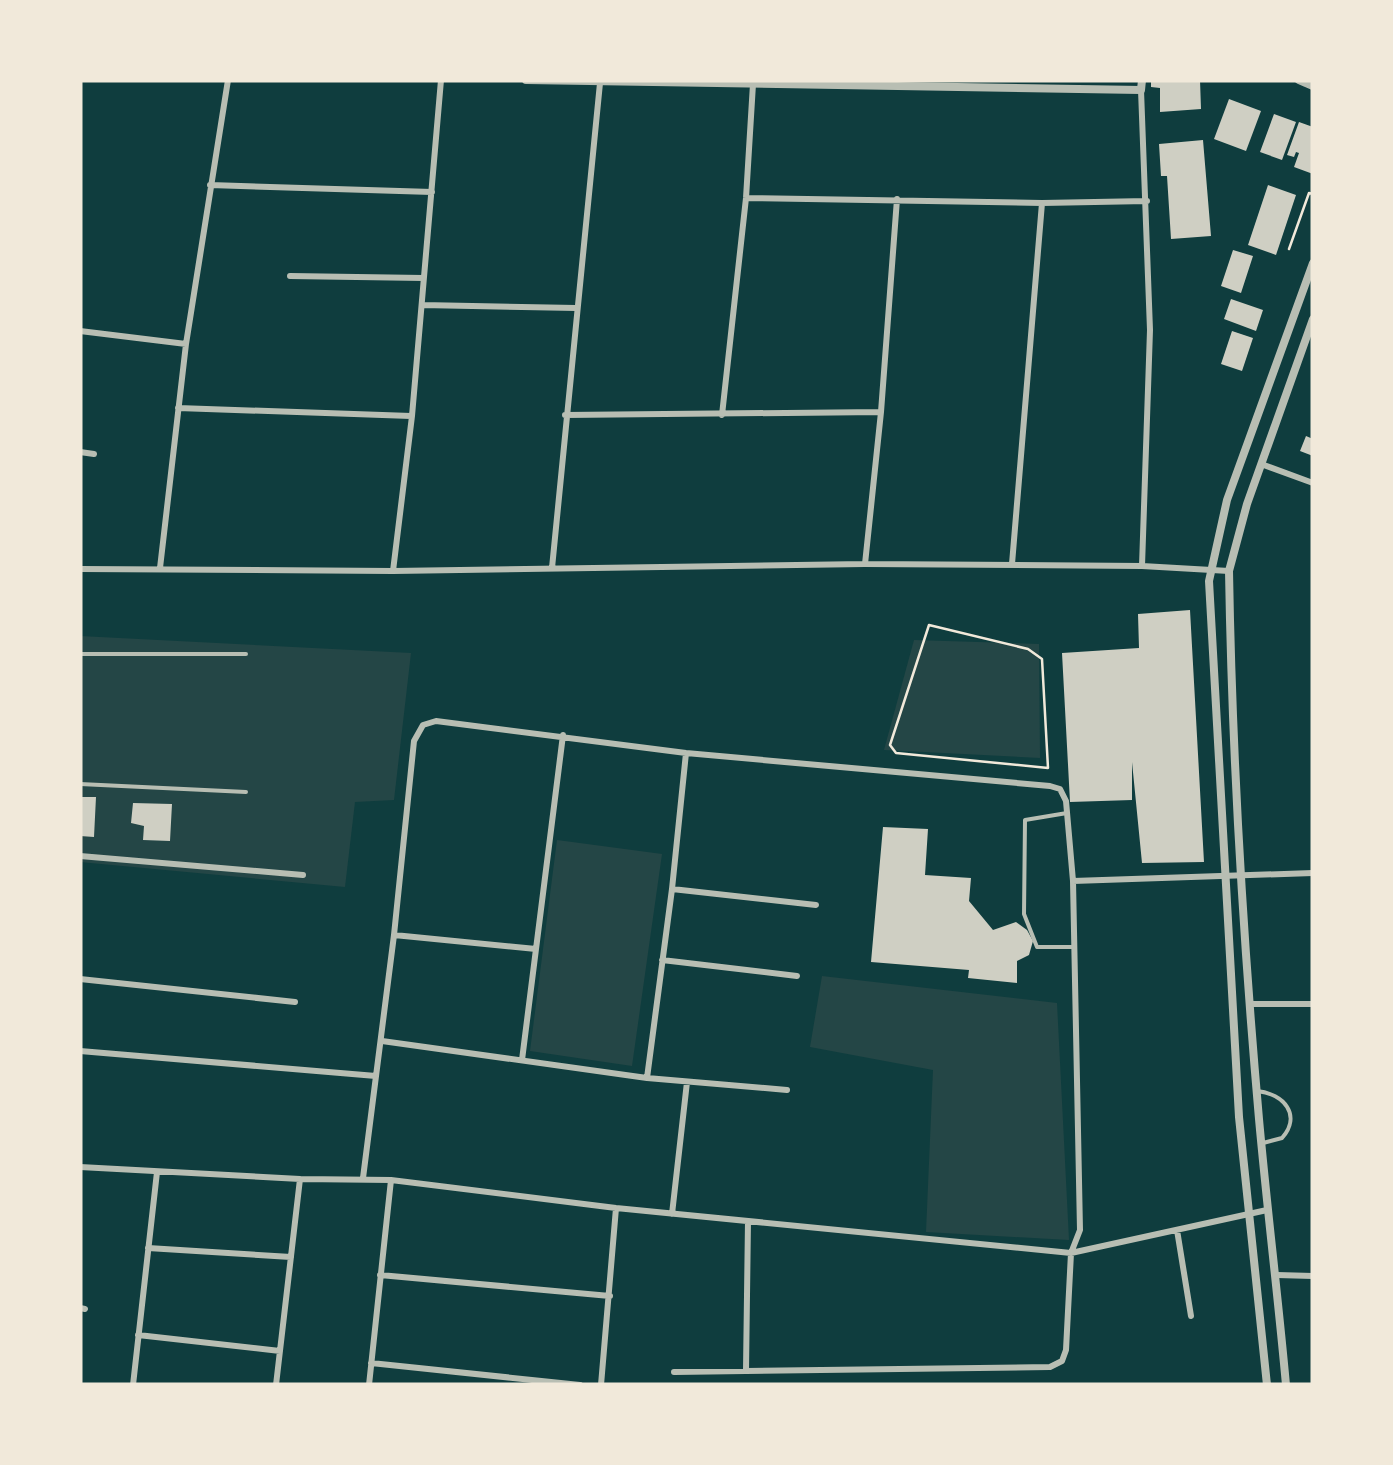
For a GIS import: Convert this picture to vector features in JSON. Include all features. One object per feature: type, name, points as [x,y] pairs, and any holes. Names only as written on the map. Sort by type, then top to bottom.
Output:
[{"type":"street","points":[[160,568],[186,344],[228,80]]},
{"type":"street","points":[[393,572],[412,416],[442,80]]},
{"type":"street","points":[[526,80],[1142,85],[1150,330],[1142,566]]},
{"type":"street","points":[[1300,80],[1313,86]]},
{"type":"street","points":[[552,568],[600,82]]},
{"type":"street","points":[[722,415],[746,198],[754,84]]},
{"type":"street","points":[[210,186],[432,192]]},
{"type":"street","points":[[746,198],[1146,201]]},
{"type":"street","points":[[864,564],[881,412],[897,198]]},
{"type":"street","points":[[1012,564],[1042,203]]},
{"type":"street","points":[[1267,1385],[1239,1117],[1210,568],[1227,500],[1313,262]]},
{"type":"street","points":[[290,276],[423,278]]},
{"type":"street","points":[[422,305],[576,308]]},
{"type":"street","points":[[1286,1385],[1250,1004],[1229,570],[1260,464],[1313,319]]},
{"type":"street","points":[[80,330],[186,344]]},
{"type":"street","points":[[178,408],[412,416]]},
{"type":"street","points":[[565,414],[881,412]]},
{"type":"street","points":[[80,452],[94,454]]},
{"type":"street","points":[[1260,464],[1313,483]]},
{"type":"street","points":[[80,569],[393,572],[1012,564],[1229,570]]},
{"type":"street","points":[[364,1178],[414,741],[423,725],[436,721],[686,752],[1060,789],[1066,800],[1073,881],[1080,1230],[1071,1253],[1066,1350],[1062,1361],[1050,1366],[674,1372]]},
{"type":"street","points":[[522,1060],[563,735]]},
{"type":"street","points":[[647,1078],[686,752]]},
{"type":"street","points":[[80,856],[303,875]]},
{"type":"street","points":[[1073,881],[1313,873]]},
{"type":"street","points":[[672,889],[816,905]]},
{"type":"street","points":[[394,935],[536,949]]},
{"type":"street","points":[[662,960],[798,976]]},
{"type":"street","points":[[80,979],[296,1002]]},
{"type":"street","points":[[1250,1004],[1313,1004]]},
{"type":"street","points":[[382,1041],[647,1078],[787,1090]]},
{"type":"street","points":[[80,1051],[376,1076]]},
{"type":"street","points":[[672,1214],[687,1082]]},
{"type":"street","points":[[1239,1117],[1258,1115]]},
{"type":"street","points":[[80,1168],[391,1180],[616,1208],[1071,1253],[1267,1210]]},
{"type":"street","points":[[133,1385],[157,1172]]},
{"type":"street","points":[[276,1385],[300,1179]]},
{"type":"street","points":[[369,1385],[391,1180]]},
{"type":"street","points":[[601,1385],[616,1208]]},
{"type":"street","points":[[746,1370],[748,1221]]},
{"type":"street","points":[[1177,1230],[1191,1316]]},
{"type":"street","points":[[148,1248],[291,1258]]},
{"type":"street","points":[[380,1275],[610,1296]]},
{"type":"street","points":[[1277,1275],[1313,1276]]},
{"type":"street","points":[[138,1335],[280,1351]]},
{"type":"street","points":[[372,1362],[580,1385]]},
{"type":"lane","points":[[80,654],[246,654]]},
{"type":"lane","points":[[80,784],[246,792]]},
{"type":"lane","points":[[1066,813],[1025,820],[1024,914],[1037,946],[1074,948]]},
{"type":"lane","points":[[1257,1091],[1278,1094],[1285,1101],[1289,1124],[1282,1138],[1261,1143]]},
{"type":"path","points":[[1289,250],[1308,193],[1313,194]]},
{"type":"path","points":[[929,626],[1028,648],[1042,659],[1048,768],[896,752],[890,745],[929,626]]},
{"type":"shaded area","points":[[80,636],[411,653],[394,800],[355,802],[345,887],[80,862]]},
{"type":"shaded area","points":[[914,640],[1039,644],[1040,758],[884,750]]},
{"type":"shaded area","points":[[557,840],[662,854],[632,1066],[530,1051]]},
{"type":"shaded area","points":[[822,976],[1057,1003],[1069,1240],[926,1232],[933,1070],[810,1047]]},
{"type":"building","points":[[1151,80],[1200,80],[1201,109],[1160,112],[1160,88],[1151,87]]},
{"type":"building","points":[[1229,99],[1261,111],[1246,151],[1214,139]]},
{"type":"building","points":[[1274,114],[1296,122],[1282,160],[1260,152]]},
{"type":"building","points":[[1299,122],[1313,127],[1313,174],[1294,167],[1299,153],[1294,157],[1287,155]]},
{"type":"building","points":[[1203,140],[1211,236],[1171,239],[1167,176],[1161,176],[1159,144]]},
{"type":"building","points":[[1268,185],[1296,195],[1276,255],[1248,245]]},
{"type":"building","points":[[1233,250],[1253,256],[1241,293],[1221,286]]},
{"type":"building","points":[[1231,299],[1263,310],[1256,331],[1224,319]]},
{"type":"building","points":[[1232,331],[1253,338],[1242,371],[1221,364]]},
{"type":"building","points":[[1306,436],[1313,439],[1313,456],[1300,451]]},
{"type":"building","points":[[1190,610],[1204,862],[1142,863],[1132,762],[1132,800],[1070,802],[1062,653],[1139,648],[1138,614]]},
{"type":"building","points":[[80,797],[96,797],[94,837],[80,836]]},
{"type":"building","points":[[133,803],[172,804],[170,841],[143,840],[144,826],[131,823]]},
{"type":"building","points":[[883,827],[928,829],[925,875],[971,878],[969,901],[993,930],[1016,922],[1027,930],[1033,941],[1029,955],[1017,961],[1017,983],[968,978],[969,970],[871,962]]}]
